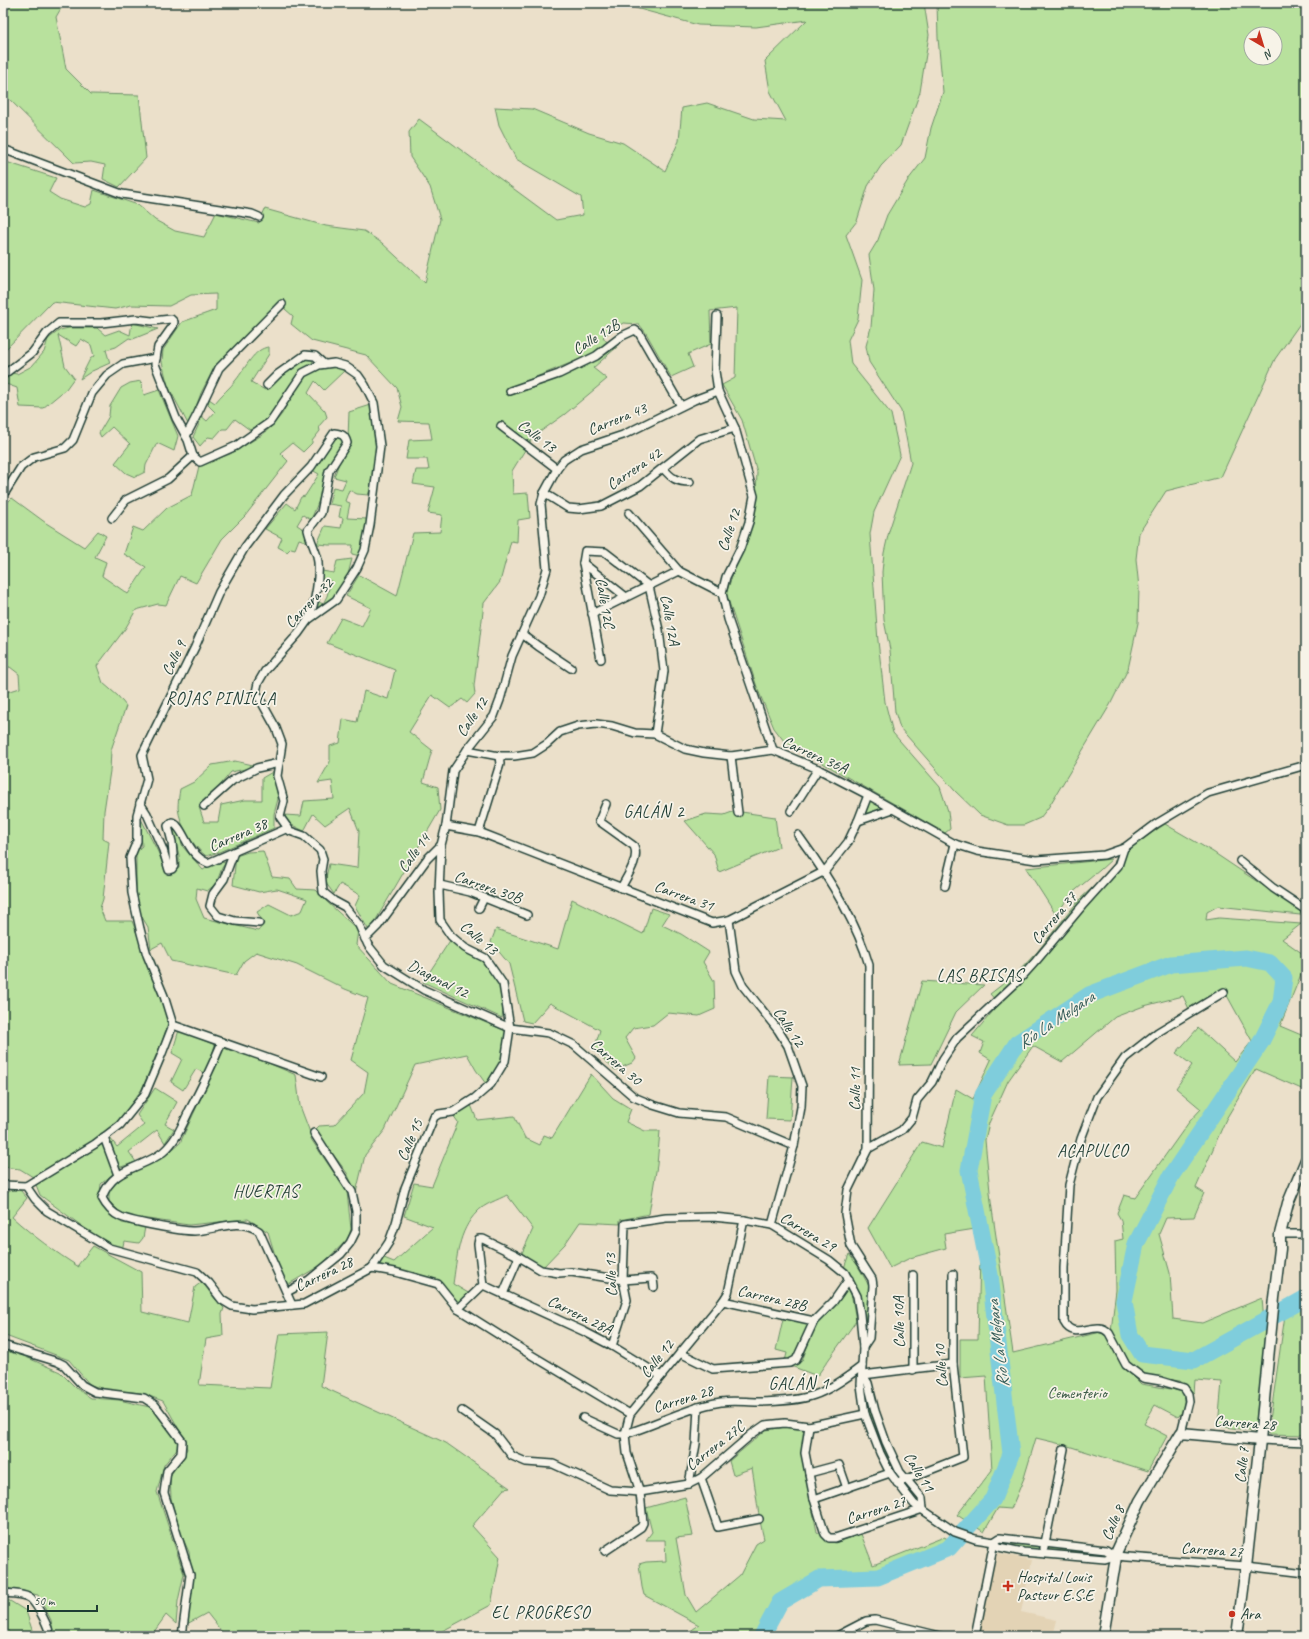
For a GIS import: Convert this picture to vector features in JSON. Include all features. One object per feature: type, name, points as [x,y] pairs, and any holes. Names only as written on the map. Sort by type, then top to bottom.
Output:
[{"type":"main road","name":"Calle 7","points":[[1237,1636],[1260,1440],[1280,1249],[1288,1203],[1305,1167]]},
{"type":"main road","name":"Carrera 28","points":[[1181,1433],[1260,1440]]},
{"type":"main road","name":"Calle 8","points":[[1103,1636],[1115,1556],[1122,1536],[1140,1501],[1181,1433]]},
{"type":"street","points":[[3,149],[122,194],[259,216]]},
{"type":"street","points":[[186,436],[219,368],[282,304]]},
{"type":"street","name":"Calle 12","points":[[717,316],[715,371],[718,391],[735,428],[754,496],[749,522],[740,549],[726,577],[722,593],[728,619],[773,750]]},
{"type":"street","points":[[3,375],[32,353],[47,333],[59,324],[101,323],[136,319],[152,321],[171,319],[174,322],[173,326],[158,347],[156,364],[163,386],[176,418],[186,436],[193,456],[168,479],[126,500],[112,518]]},
{"type":"street","name":"Calle 12B","points":[[510,391],[559,374],[596,356],[622,336],[635,330],[639,333],[681,406]]},
{"type":"street","points":[[267,385],[278,374],[305,355],[315,356],[324,364]]},
{"type":"street","points":[[3,492],[6,491],[21,467],[34,457],[65,448],[73,440],[92,393],[107,375],[124,364],[156,358]]},
{"type":"street","name":"Carrera 32","points":[[193,456],[200,462],[236,446],[258,431],[270,422],[303,373],[318,365],[334,363],[345,366],[358,375],[374,403],[380,446],[366,550],[357,568],[336,600],[308,620],[298,634],[265,671],[258,683],[256,692],[276,728],[282,744],[277,776],[284,801],[280,817],[288,828]]},
{"type":"street","name":"Carrera 43","points":[[544,493],[557,468],[564,460],[581,449],[623,435],[704,395],[718,391]]},
{"type":"street","name":"Calle 13","points":[[501,426],[557,468]]},
{"type":"street","name":"Carrera 42","points":[[544,493],[568,508],[579,510],[601,506],[640,486],[699,439],[735,428]]},
{"type":"street","name":"Calle 9","points":[[173,1025],[164,996],[148,955],[132,893],[130,858],[137,841],[137,815],[147,779],[142,755],[195,647],[219,592],[245,547],[284,495],[311,466],[334,434],[342,434],[347,443],[329,471],[321,513],[308,530],[317,557],[318,581],[313,608],[308,620]]},
{"type":"street","points":[[663,468],[671,478],[680,482],[690,482]]},
{"type":"street","name":"Calle 12","points":[[467,750],[494,716],[512,656],[538,596],[547,569],[541,504],[544,493]]},
{"type":"street","points":[[629,513],[679,571],[722,593]]},
{"type":"street","name":"Calle 12C","points":[[585,551],[583,563],[601,659]]},
{"type":"street","name":"Calle 12A","points":[[585,551],[605,552],[649,586],[659,630],[664,671],[655,734]]},
{"type":"street","points":[[583,563],[626,597]]},
{"type":"street","points":[[592,614],[679,571]]},
{"type":"street","points":[[522,634],[571,668]]},
{"type":"street","name":"Carrera 36A","points":[[467,750],[499,756],[533,753],[547,744],[560,732],[578,726],[596,724],[612,726],[635,733],[655,734],[685,749],[704,753],[731,756],[773,750],[818,769],[868,794],[955,844],[977,851],[1036,860],[1104,855],[1124,848]]},
{"type":"street","name":"Calle 14","points":[[365,939],[378,926],[427,860],[441,845],[446,826],[453,771],[467,750]]},
{"type":"street","points":[[479,832],[500,764],[499,756]]},
{"type":"street","points":[[731,756],[738,813]]},
{"type":"street","points":[[204,806],[234,780],[257,768],[279,763]]},
{"type":"street","points":[[1124,848],[1156,824],[1208,793],[1306,765]]},
{"type":"street","points":[[791,811],[818,769]]},
{"type":"street","name":"Carrera 31","points":[[446,826],[479,832],[712,923],[729,920],[825,871],[848,842],[868,794]]},
{"type":"street","name":"Carrera 38","points":[[140,803],[147,814],[163,850],[169,870],[174,866],[172,842],[168,826],[172,822],[177,824],[187,844],[200,860],[208,863],[288,828]]},
{"type":"street","points":[[606,804],[599,821],[634,846],[637,852],[636,858],[621,888]]},
{"type":"street","points":[[858,821],[893,809]]},
{"type":"street","points":[[288,828],[290,831],[304,836],[320,850],[323,859],[320,871],[323,892],[345,908],[359,925],[365,939]]},
{"type":"street","name":"Calle 11","points":[[798,835],[825,871],[863,944],[869,965],[868,1149],[848,1190],[845,1214],[851,1246],[872,1279],[873,1286],[869,1338],[863,1348]]},
{"type":"street","points":[[944,886],[955,844]]},
{"type":"street","name":"Calle 13","points":[[441,845],[440,920],[451,936],[465,948],[485,958],[504,984],[510,1028]]},
{"type":"street","name":"Carrera 37","points":[[868,1149],[902,1130],[912,1118],[917,1100],[932,1082],[943,1059],[958,1038],[1036,961],[1118,866],[1124,848]]},
{"type":"street","points":[[234,852],[224,879],[214,894],[210,906],[218,916],[235,921],[260,923]]},
{"type":"street","points":[[1240,862],[1273,888],[1306,910]]},
{"type":"street","name":"Carrera 30B","points":[[440,885],[470,892],[526,915]]},
{"type":"street","points":[[479,908],[484,898]]},
{"type":"street","name":"Calle 12","points":[[729,920],[736,971],[742,986],[778,1030],[788,1046],[802,1086],[801,1107],[794,1146],[772,1225]]},
{"type":"street","name":"Diagonal 12","points":[[365,939],[384,965],[405,980],[510,1028]]},
{"type":"street","points":[[1181,1433],[1189,1401],[1188,1394],[1184,1388],[1161,1381],[1143,1378],[1132,1370],[1126,1365],[1106,1329],[1100,1327],[1073,1331],[1067,1328],[1064,1322],[1064,1268],[1069,1185],[1081,1139],[1097,1097],[1124,1058],[1158,1032],[1224,992]]},
{"type":"street","points":[[3,1185],[26,1186],[95,1144],[120,1125],[145,1094],[173,1025],[321,1077]]},
{"type":"street","name":"Carrera 30","points":[[510,1028],[549,1033],[574,1045],[634,1097],[640,1100],[679,1113],[726,1117],[794,1146]]},
{"type":"street","name":"Calle 15","points":[[372,1268],[389,1242],[396,1223],[405,1188],[434,1118],[439,1114],[453,1112],[491,1084],[504,1061],[510,1028]]},
{"type":"street","points":[[222,1042],[208,1075],[174,1142],[162,1153],[118,1175],[105,1187],[102,1198],[106,1206],[120,1216],[141,1222],[192,1231],[235,1224],[252,1226],[259,1232],[292,1305]]},
{"type":"street","points":[[287,1292],[309,1280],[341,1254],[350,1243],[356,1231],[356,1211],[352,1192],[314,1133]]},
{"type":"street","points":[[104,1137],[118,1175]]},
{"type":"street","name":"Carrera 28","points":[[26,1186],[47,1211],[109,1248],[197,1272],[209,1283],[222,1300],[232,1306],[252,1308],[304,1304],[372,1268],[438,1284],[458,1309],[630,1414]]},
{"type":"street","name":"Carrera 29","points":[[625,1224],[629,1222],[666,1218],[713,1217],[744,1220],[772,1225],[829,1260],[846,1273],[857,1296],[863,1348],[863,1375]]},
{"type":"street","name":"Calle 12","points":[[605,1551],[641,1527],[643,1523],[640,1492],[627,1453],[626,1434],[630,1414],[728,1293],[744,1220]]},
{"type":"street","name":"Calle 13","points":[[612,1346],[627,1300],[623,1280],[625,1224]]},
{"type":"street","points":[[1283,1235],[1306,1234]]},
{"type":"street","points":[[458,1309],[483,1285],[478,1244],[479,1239],[483,1239],[519,1257],[541,1270],[559,1273],[571,1272],[623,1280],[652,1278],[654,1287]]},
{"type":"street","points":[[503,1294],[519,1257]]},
{"type":"street","name":"Calle 10","points":[[953,1274],[953,1364],[963,1457]]},
{"type":"street","name":"Calle 10A","points":[[912,1275],[913,1370]]},
{"type":"street","points":[[680,1353],[712,1369],[790,1363],[796,1360],[814,1322],[833,1302],[849,1279]]},
{"type":"street","name":"Carrera 28A","points":[[483,1285],[612,1346],[661,1376]]},
{"type":"street","name":"Carrera 28B","points":[[723,1301],[814,1322]]},
{"type":"street","points":[[3,1345],[64,1365],[82,1385],[95,1392],[144,1398],[155,1405],[182,1441],[182,1454],[167,1471],[164,1493],[190,1576],[182,1636]]},
{"type":"street","points":[[863,1375],[953,1364]]},
{"type":"street","name":"Carrera 28","points":[[626,1434],[698,1407],[723,1402],[805,1399],[823,1393],[862,1366]]},
{"type":"street","name":"Calle 11","points":[[863,1375],[861,1385],[864,1414],[880,1453],[890,1473],[914,1504],[923,1509]]},
{"type":"street","name":"Calle 11","points":[[863,1375],[868,1383],[875,1411],[886,1442],[906,1480],[922,1498],[923,1509]]},
{"type":"street","points":[[689,1484],[696,1444],[698,1407]]},
{"type":"street","name":"Carrera 27C","points":[[462,1411],[495,1434],[512,1456],[526,1462],[552,1464],[610,1490],[640,1492],[689,1484],[701,1478],[752,1434],[765,1425],[785,1423],[809,1426],[864,1414]]},
{"type":"street","points":[[583,1418],[618,1434],[626,1434]]},
{"type":"street","points":[[809,1426],[805,1454],[814,1499],[890,1473]]},
{"type":"street","name":"Carrera 28","points":[[1260,1440],[1306,1442]]},
{"type":"street","points":[[1043,1554],[1064,1448]]},
{"type":"street","name":"Carrera 27","points":[[897,1482],[906,1480],[963,1457]]},
{"type":"street","points":[[809,1474],[840,1465],[847,1488]]},
{"type":"street","points":[[701,1478],[718,1528],[759,1519]]},
{"type":"street","name":"Carrera 27","points":[[814,1499],[824,1534],[829,1538],[835,1538],[923,1509],[955,1532],[975,1539],[994,1542],[999,1547],[1023,1552],[1105,1559],[1115,1556],[1246,1566],[1306,1573]]},
{"type":"street","name":"Carrera 27","points":[[994,1542],[1000,1538],[1106,1550],[1115,1556]]},
{"type":"street","points":[[975,1636],[994,1542]]},
{"type":"street","points":[[3,1594],[11,1593],[30,1598],[39,1611],[50,1636]]},
{"type":"street","points":[[837,1636],[866,1621],[875,1620],[940,1636]]},
{"type":"shaded area","name":"Hospital Louis Pasteur E.S.E","points":[[997,1553],[1032,1560],[1021,1612],[1057,1620],[1053,1636],[978,1636]]},
{"type":"green space","points":[[3,3],[64,3],[56,17],[66,69],[91,94],[139,95],[146,158],[119,187],[103,179],[105,165],[91,162],[74,163],[3,93]]},
{"type":"green space","points":[[617,3],[924,3],[929,35],[920,92],[901,145],[881,166],[868,186],[857,221],[846,235],[862,280],[858,319],[848,340],[851,364],[891,414],[900,455],[874,512],[870,534],[878,641],[885,702],[893,733],[940,787],[948,811],[950,829],[945,833],[784,741],[774,728],[758,690],[726,593],[755,515],[757,472],[742,420],[722,385],[735,378],[737,308],[710,311],[711,344],[688,354],[693,367],[671,377],[646,333],[639,324],[623,323],[603,337],[607,342],[591,356],[506,389],[508,396],[551,381],[577,370],[617,347],[593,368],[607,379],[565,414],[533,437],[512,471],[513,494],[528,493],[530,518],[518,520],[517,542],[511,541],[500,582],[484,603],[474,686],[475,694],[467,703],[462,699],[450,708],[432,695],[409,732],[432,750],[423,782],[438,787],[440,810],[370,930],[355,906],[360,895],[340,884],[334,894],[325,882],[329,864],[357,868],[359,831],[350,808],[325,825],[313,814],[304,831],[290,824],[284,815],[301,816],[304,801],[334,799],[332,781],[318,783],[330,762],[330,746],[340,743],[343,719],[357,722],[364,691],[388,699],[395,670],[327,643],[341,618],[362,626],[371,608],[346,596],[359,575],[397,596],[413,533],[440,532],[442,515],[428,513],[435,487],[413,484],[416,470],[429,470],[427,459],[406,459],[409,440],[432,439],[429,422],[398,421],[402,407],[397,388],[366,355],[312,341],[291,324],[293,316],[285,309],[283,300],[278,302],[215,366],[201,393],[189,426],[168,386],[162,362],[163,350],[182,322],[216,310],[216,294],[191,295],[169,306],[131,305],[115,309],[52,302],[3,352],[3,161],[56,178],[49,192],[60,199],[85,207],[91,204],[94,190],[138,205],[155,220],[175,231],[204,237],[216,213],[259,223],[265,209],[326,226],[364,231],[382,243],[425,283],[440,219],[430,187],[410,157],[409,132],[419,119],[556,220],[583,215],[581,197],[516,159],[499,125],[495,107],[532,109],[589,133],[623,143],[665,171],[679,141],[682,108],[707,103],[754,119],[786,121],[770,91],[765,61],[807,20],[756,27],[698,25]]},
{"type":"green space","points":[[937,3],[1306,3],[1306,315],[1275,359],[1221,477],[1166,491],[1139,533],[1136,559],[1139,588],[1138,623],[1128,669],[1110,705],[1048,808],[1040,818],[1024,825],[1008,825],[980,815],[955,791],[900,728],[895,712],[890,650],[884,620],[882,572],[884,553],[889,531],[911,463],[901,411],[869,362],[866,346],[871,327],[874,290],[869,255],[878,240],[887,215],[908,180],[925,158],[931,128],[943,92],[938,38]]},
{"type":"green space","points":[[132,323],[158,329],[133,339],[129,338],[116,347],[106,350],[110,363],[92,371],[80,379],[90,359],[94,356],[91,345],[81,339],[76,346],[58,335],[65,366],[74,378],[66,389],[43,408],[20,407],[17,388],[6,384],[5,381],[11,373],[17,374],[32,366],[44,352],[48,339],[60,330],[69,328],[97,328],[105,335],[119,330],[130,335]]},
{"type":"green space","points":[[269,347],[269,354],[251,382],[265,390],[294,364],[310,357],[313,362],[299,373],[269,419],[250,430],[235,419],[227,429],[222,429],[214,438],[208,437],[200,446],[193,437],[199,424],[199,414],[207,421],[215,412],[208,405],[209,399],[215,403],[234,383],[254,355],[264,348]]},
{"type":"green space","points":[[336,366],[344,371],[324,390],[315,381],[308,393],[325,411],[327,417],[319,426],[320,431],[312,443],[303,452],[292,443],[280,453],[288,461],[245,516],[222,539],[196,583],[180,576],[166,605],[158,604],[136,610],[125,629],[97,666],[103,683],[118,696],[126,706],[111,750],[110,771],[104,811],[103,839],[109,842],[103,899],[100,908],[105,921],[132,921],[162,997],[168,1024],[142,1089],[120,1119],[83,1149],[33,1177],[20,1169],[3,1167],[3,689],[4,693],[20,688],[19,674],[10,667],[3,668],[3,507],[12,498],[46,523],[84,547],[98,531],[106,536],[95,557],[106,562],[102,576],[128,594],[146,567],[124,554],[133,527],[143,531],[167,508],[192,495],[199,466],[230,454],[262,435],[282,414],[292,394],[306,376],[318,368]]},
{"type":"green space","points":[[141,381],[144,395],[159,390],[178,436],[174,451],[157,443],[146,465],[145,472],[135,477],[126,473],[115,463],[130,444],[112,427],[101,437],[99,433],[109,416],[110,406],[121,388],[130,383]]},
{"type":"green space","points":[[371,405],[378,445],[373,482],[368,495],[357,494],[349,490],[345,501],[350,503],[347,518],[367,519],[364,550],[360,556],[352,554],[353,545],[317,544],[325,526],[341,528],[343,518],[339,517],[341,506],[329,504],[333,487],[342,489],[346,480],[334,477],[348,438],[349,412]]},
{"type":"green space","points":[[334,437],[341,437],[343,441],[342,446],[326,472],[319,500],[311,520],[303,515],[297,525],[308,532],[308,542],[299,539],[295,549],[291,548],[287,552],[278,547],[282,538],[265,529],[287,503],[295,509],[301,497],[305,496],[319,474],[312,470]]},
{"type":"green space","points":[[352,559],[347,578],[328,604],[311,616],[317,601],[323,604],[331,581],[319,579],[322,571],[334,573],[337,561]]},
{"type":"green space","points":[[235,761],[253,765],[250,768],[231,772],[209,799],[199,807],[204,822],[218,822],[221,805],[245,800],[262,800],[262,778],[274,771],[278,799],[274,814],[274,828],[219,852],[206,856],[192,841],[181,822],[178,808],[180,789],[194,782],[212,765]]},
{"type":"green space","points":[[869,798],[887,808],[862,816]]},
{"type":"green space","points":[[735,811],[775,817],[779,847],[719,872],[714,854],[685,821],[706,814],[724,815]]},
{"type":"green space","points":[[140,817],[165,869],[170,875],[179,868],[179,855],[173,832],[176,827],[183,847],[203,870],[213,864],[226,862],[216,884],[207,891],[197,888],[196,899],[204,918],[258,931],[264,924],[257,912],[269,904],[291,915],[302,911],[307,899],[277,889],[259,892],[233,885],[236,856],[248,852],[263,851],[272,877],[290,879],[297,889],[316,890],[358,930],[356,945],[392,984],[506,1031],[501,1060],[486,1084],[467,1054],[415,1065],[385,1130],[365,1155],[356,1193],[347,1173],[315,1130],[319,1126],[334,1125],[364,1093],[368,1072],[351,1060],[368,998],[345,989],[297,965],[256,952],[244,961],[236,975],[171,961],[162,943],[151,949],[148,927],[139,912],[136,889],[136,851],[142,846]]},
{"type":"green space","name":"Cementerio","points":[[1165,824],[1213,852],[1301,911],[1300,915],[1218,906],[1207,912],[1206,920],[1219,918],[1301,924],[1282,939],[1306,956],[1306,962],[1280,1026],[1306,1037],[1306,1091],[1256,1069],[1226,1119],[1196,1188],[1204,1193],[1194,1217],[1166,1218],[1159,1234],[1170,1273],[1173,1319],[1202,1323],[1262,1298],[1265,1335],[1255,1431],[1218,1426],[1222,1382],[1195,1380],[1194,1393],[1180,1381],[1148,1377],[1128,1363],[1111,1331],[1116,1290],[1115,1241],[1123,1239],[1121,1220],[1117,1213],[1124,1195],[1135,1198],[1189,1122],[1201,1109],[1176,1088],[1192,1065],[1176,1053],[1198,1028],[1235,1062],[1252,1041],[1224,990],[1189,1009],[1183,996],[1144,1006],[1115,1017],[1062,1062],[1033,1046],[1008,1081],[989,1123],[985,1140],[991,1202],[1013,1353],[1101,1332],[1107,1335],[1124,1367],[1141,1384],[1182,1391],[1184,1405],[1181,1414],[1178,1417],[1155,1405],[1144,1424],[1167,1436],[1148,1471],[1065,1445],[1036,1438],[1024,1478],[1011,1509],[998,1508],[984,1532],[957,1515],[992,1470],[986,1376],[960,1378],[960,1339],[978,1339],[980,1254],[975,1229],[944,1234],[946,1248],[910,1258],[890,1268],[868,1228],[922,1142],[942,1148],[956,1089],[973,1099],[991,1060],[980,1053],[984,1042],[972,1036],[999,1004],[990,994],[1017,973],[1037,952],[1079,900],[1107,874],[1128,849]]},
{"type":"green space","points":[[1112,859],[1071,894],[1056,915],[1026,868]]},
{"type":"green space","points":[[572,899],[643,934],[651,908],[669,914],[662,925],[681,934],[709,952],[703,962],[714,981],[715,1009],[699,1016],[668,1013],[653,1025],[633,1028],[625,1038],[636,1058],[632,1063],[615,1070],[594,1050],[600,1030],[550,1003],[532,1023],[523,1021],[509,964],[491,942],[496,929],[558,949]]},
{"type":"green space","points":[[451,939],[480,959],[502,984],[502,1018],[423,982]]},
{"type":"green space","points":[[922,981],[984,985],[956,1012],[931,1064],[899,1065]]},
{"type":"green space","points":[[179,1030],[215,1045],[206,1074],[196,1069],[183,1090],[171,1082],[182,1059],[172,1053]]},
{"type":"green space","points":[[224,1048],[240,1054],[252,1056],[296,1075],[300,1106],[311,1135],[311,1139],[347,1192],[351,1229],[348,1239],[321,1265],[287,1285],[281,1275],[268,1232],[248,1219],[189,1225],[127,1216],[120,1212],[109,1201],[109,1192],[113,1183],[153,1161],[162,1158],[180,1143]]},
{"type":"green space","points":[[591,1074],[613,1098],[631,1109],[626,1122],[645,1131],[660,1131],[657,1165],[649,1214],[620,1220],[620,1224],[580,1222],[565,1244],[542,1268],[522,1253],[533,1229],[507,1195],[487,1204],[471,1219],[459,1245],[453,1284],[470,1294],[456,1304],[442,1283],[377,1266],[384,1258],[394,1262],[433,1227],[404,1216],[414,1183],[432,1186],[458,1122],[453,1115],[471,1105],[477,1120],[514,1116],[525,1138],[540,1145],[544,1135],[552,1138]]},
{"type":"green space","points":[[769,1076],[793,1077],[790,1120],[766,1119]]},
{"type":"green space","points":[[155,1088],[177,1102],[165,1124],[174,1129],[165,1143],[157,1130],[129,1152],[136,1162],[118,1168],[108,1139],[110,1138],[117,1147],[144,1125],[137,1115]]},
{"type":"green space","points":[[102,1143],[114,1173],[101,1184],[99,1200],[105,1209],[122,1223],[145,1227],[143,1238],[139,1243],[124,1241],[122,1251],[110,1247],[40,1195],[35,1182]]},
{"type":"green space","points":[[14,1189],[20,1190],[27,1198],[12,1217],[53,1250],[79,1267],[78,1265],[93,1246],[141,1272],[142,1312],[188,1323],[195,1287],[202,1282],[224,1308],[222,1314],[223,1336],[206,1339],[199,1385],[270,1388],[279,1334],[328,1332],[321,1386],[446,1443],[510,1488],[504,1489],[472,1526],[500,1557],[491,1605],[433,1636],[216,1636],[222,1632],[207,1613],[185,1625],[192,1580],[189,1552],[179,1530],[171,1498],[170,1476],[187,1449],[184,1438],[163,1401],[141,1393],[109,1390],[90,1385],[69,1360],[3,1335],[3,1195]]},
{"type":"green space","points":[[849,1254],[858,1266],[869,1286],[866,1334],[860,1300],[850,1276],[844,1268]]},
{"type":"green space","points":[[848,1284],[856,1321],[817,1376],[791,1366],[802,1361],[817,1320]]},
{"type":"green space","points":[[1306,1304],[1306,1435],[1268,1434],[1285,1315]]},
{"type":"green space","points":[[783,1319],[811,1322],[796,1358],[790,1361],[785,1361],[787,1353],[776,1350]]},
{"type":"green space","points":[[3,1347],[60,1372],[76,1388],[91,1398],[119,1400],[154,1408],[173,1431],[179,1446],[164,1465],[157,1492],[184,1574],[178,1601],[176,1624],[166,1615],[151,1636],[54,1636],[51,1620],[38,1595],[3,1587]]},
{"type":"green space","points":[[865,1378],[903,1480],[898,1482],[893,1475],[868,1417],[861,1379]]},
{"type":"green space","points":[[785,1427],[806,1429],[801,1453],[817,1532],[835,1543],[861,1534],[873,1565],[944,1537],[952,1541],[948,1545],[879,1574],[815,1575],[777,1597],[758,1636],[683,1636],[699,1625],[644,1595],[639,1564],[646,1562],[666,1561],[665,1540],[646,1540],[652,1532],[646,1508],[685,1497],[693,1536],[676,1538],[686,1595],[696,1612],[740,1575],[756,1544],[764,1539],[752,1468],[733,1475],[729,1461],[766,1430]]},
{"type":"green space","points":[[997,1540],[1043,1546],[1041,1552],[995,1546]]},
{"type":"green space","points":[[1047,1547],[1111,1552],[1110,1559],[1046,1553]]},
{"type":"green space","points":[[3,1600],[10,1601],[26,1611],[34,1636],[3,1636]]},
{"type":"waterway","name":"Río La Melgara","points":[[762,1636],[780,1602],[819,1579],[878,1577],[949,1548],[993,1499],[1011,1454],[990,1275],[969,1170],[983,1095],[1017,1043],[1089,995],[1171,964],[1246,958],[1270,963],[1284,978],[1281,1002],[1261,1042],[1171,1176],[1136,1244],[1124,1301],[1130,1335],[1142,1354],[1194,1360],[1306,1298]]},
{"type":"place","name":"Hospital Louis Pasteur E.S.E","points":[[1008,1586]]},
{"type":"place","name":"Ara","points":[[1232,1614]]},
{"type":"district","name":"ROJAS PINILLA","points":[[221,698]]},
{"type":"district","name":"GALÁN 2","points":[[654,811]]},
{"type":"district","name":"LAS BRISAS","points":[[980,975]]},
{"type":"district","name":"ACAPULCO","points":[[1093,1150]]},
{"type":"district","name":"HUERTAS","points":[[266,1191]]},
{"type":"district","name":"GALÁN 1","points":[[799,1383]]},
{"type":"district","name":"EL PROGRESO","points":[[541,1612]]}]
